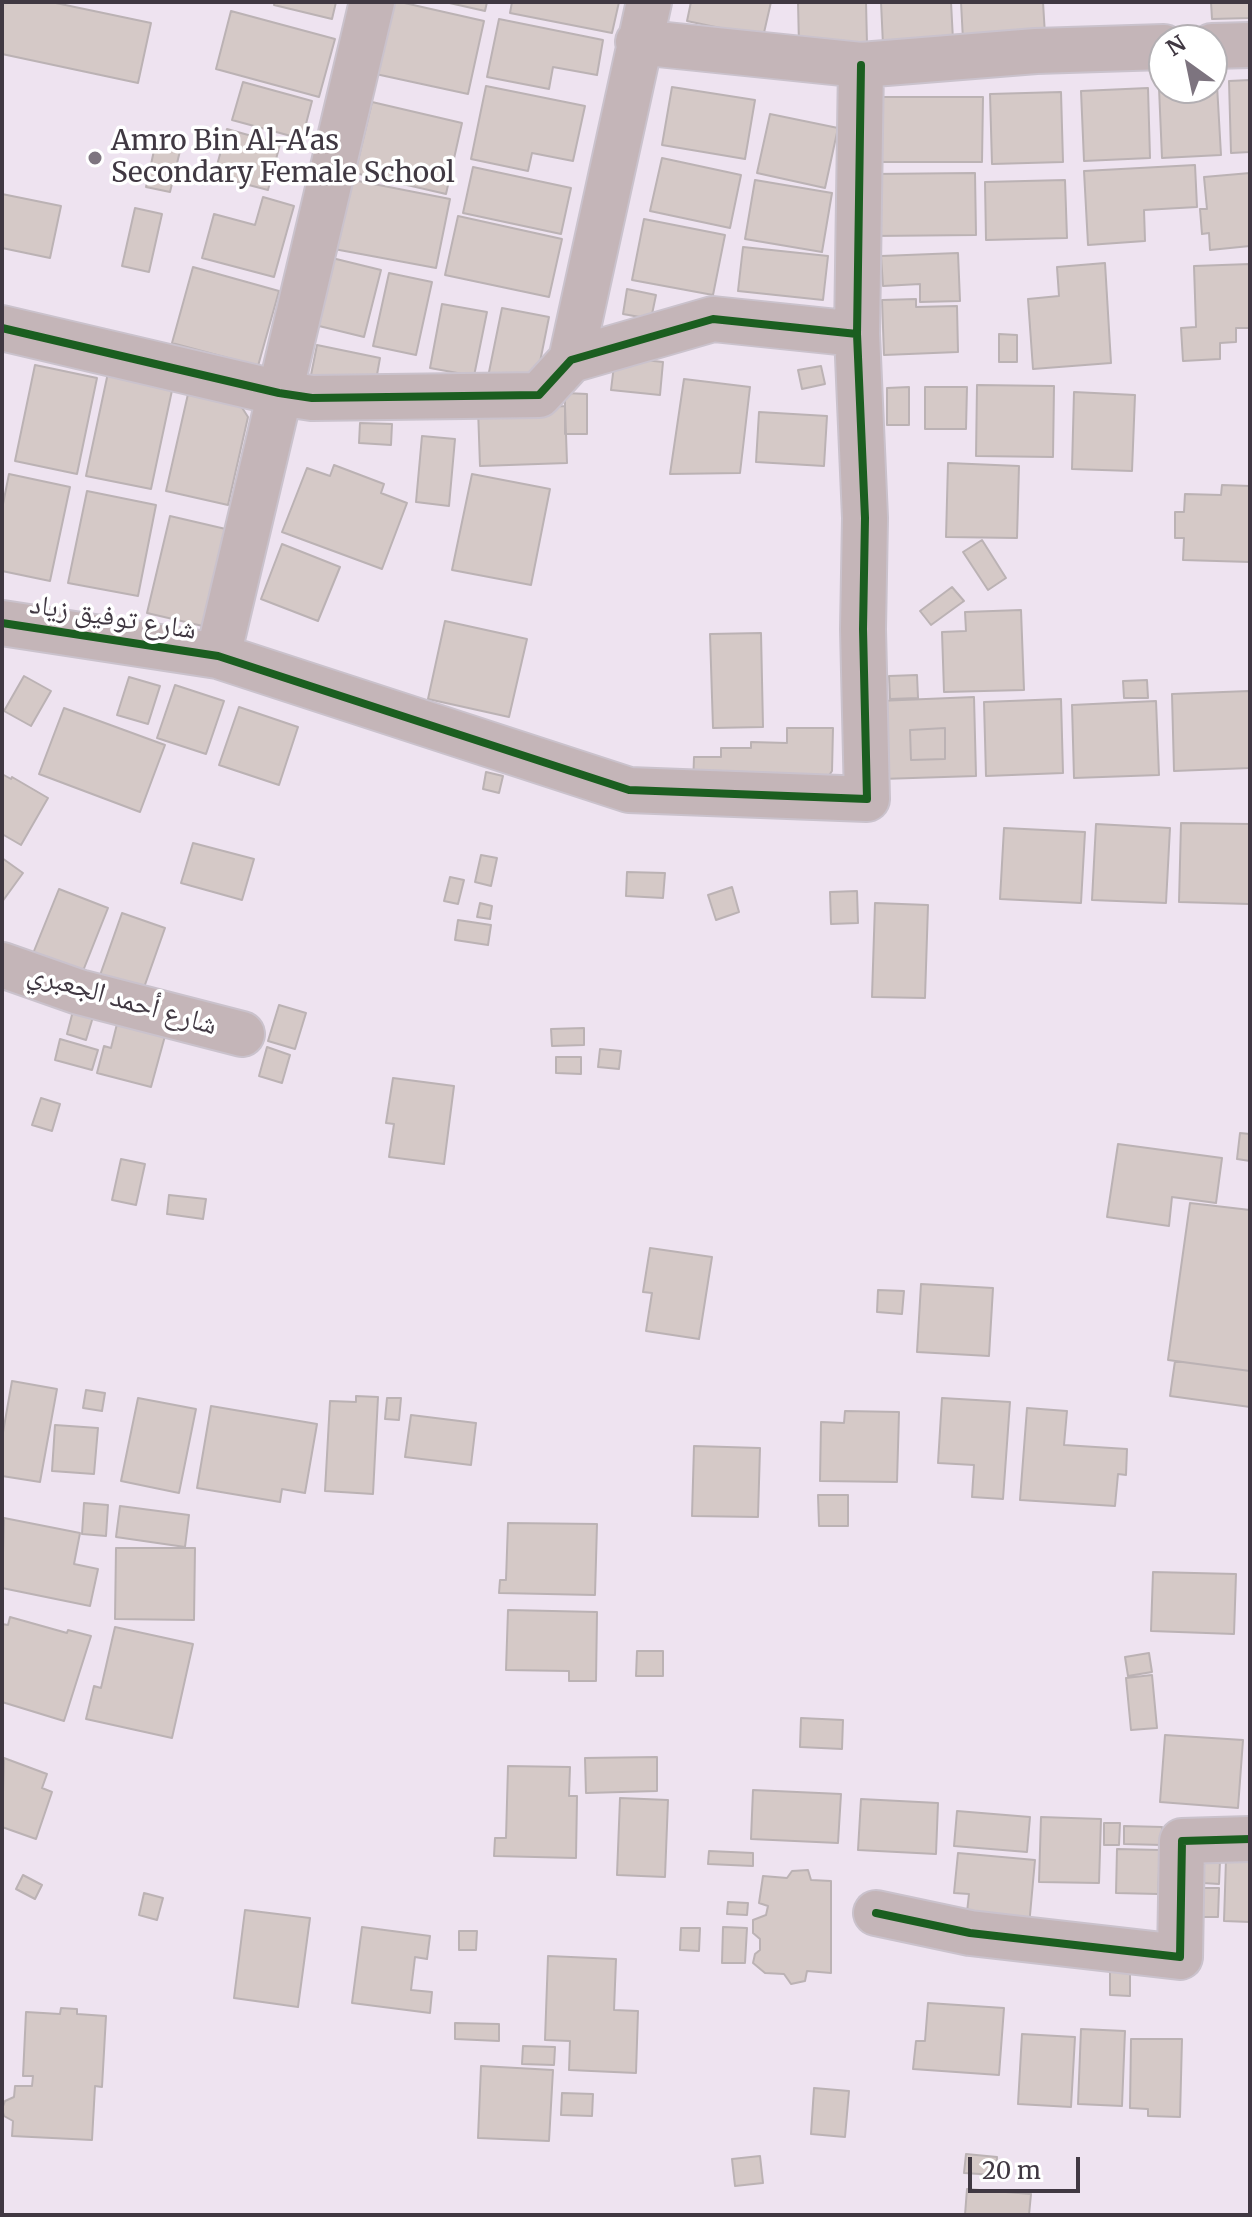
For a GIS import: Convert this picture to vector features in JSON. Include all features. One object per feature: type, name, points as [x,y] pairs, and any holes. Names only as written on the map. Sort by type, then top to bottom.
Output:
[{"type":"street","points":[[218,656],[372,2]]},
{"type":"street","points":[[2,328],[312,398],[539,395],[571,360],[643,22],[861,65],[1036,51],[1148,48]]},
{"type":"street","points":[[1228,46],[1250,45]]},
{"type":"street","points":[[571,360],[713,319],[857,334],[861,65]]},
{"type":"street","name":"شارع توفيق زياد","points":[[5,630],[218,656],[629,790],[867,799],[863,629],[865,518],[857,334]]},
{"type":"street","name":"شارع أحمد الجعبري","points":[[2,965],[79,992],[242,1034]]},
{"type":"street","points":[[876,1913],[970,1933],[1180,1957],[1182,1841],[1250,1839]]},
{"type":"building","points":[[2,2],[51,2],[151,23],[138,83],[2,54]]},
{"type":"building","points":[[275,2],[336,2],[332,19],[274,5]]},
{"type":"building","points":[[387,2],[400,2],[484,21],[468,94],[371,73]]},
{"type":"building","points":[[445,2],[487,2],[485,11]]},
{"type":"building","points":[[512,2],[619,2],[612,33],[510,13]]},
{"type":"building","points":[[691,2],[771,2],[763,37],[687,21]]},
{"type":"building","points":[[798,2],[866,2],[867,44],[799,46]]},
{"type":"building","points":[[881,2],[951,2],[953,40],[883,45]]},
{"type":"building","points":[[961,2],[1043,2],[1045,35],[963,40]]},
{"type":"building","points":[[1211,2],[1250,2],[1250,18],[1212,19]]},
{"type":"building","points":[[231,11],[335,39],[319,97],[216,69]]},
{"type":"building","points":[[499,19],[603,40],[597,75],[553,67],[549,89],[487,77]]},
{"type":"building","points":[[1250,80],[1250,152],[1231,153],[1229,81]]},
{"type":"building","points":[[243,82],[312,101],[302,139],[232,120]]},
{"type":"building","points":[[486,86],[585,106],[573,161],[532,153],[528,171],[471,159]]},
{"type":"building","points":[[672,87],[755,100],[745,159],[662,145]]},
{"type":"building","points":[[1148,88],[1150,158],[1084,161],[1081,91]]},
{"type":"building","points":[[1061,92],[1063,162],[992,164],[990,94]]},
{"type":"building","points":[[872,97],[983,97],[982,162],[871,162]]},
{"type":"building","points":[[372,102],[462,123],[446,194],[355,173]]},
{"type":"building","points":[[1160,104],[1218,104],[1221,155],[1162,158]]},
{"type":"building","points":[[770,114],[838,128],[825,188],[757,173]]},
{"type":"building","points":[[227,129],[280,144],[268,190],[214,176]]},
{"type":"building","points":[[155,146],[180,151],[170,192],[146,187]]},
{"type":"building","points":[[662,158],[741,175],[730,228],[650,211]]},
{"type":"building","points":[[1195,165],[1197,207],[1144,210],[1145,241],[1088,245],[1084,171]]},
{"type":"building","points":[[473,167],[571,188],[561,234],[463,213]]},
{"type":"building","points":[[975,173],[976,235],[872,236],[872,174]]},
{"type":"building","points":[[1250,173],[1250,246],[1210,250],[1209,233],[1202,234],[1200,209],[1207,209],[1204,177]]},
{"type":"building","points":[[348,179],[450,199],[436,268],[334,249]]},
{"type":"building","points":[[755,180],[832,193],[822,252],[745,239]]},
{"type":"building","points":[[1065,180],[1067,238],[986,240],[985,182]]},
{"type":"building","points":[[2,194],[61,206],[50,258],[2,248]]},
{"type":"building","points":[[263,197],[294,206],[274,277],[202,258],[214,214],[255,225]]},
{"type":"building","points":[[135,208],[162,214],[149,272],[122,266]]},
{"type":"building","points":[[458,216],[562,239],[549,297],[445,275]]},
{"type":"building","points":[[644,219],[725,235],[713,295],[632,280]]},
{"type":"building","points":[[743,247],[828,256],[823,300],[738,291]]},
{"type":"building","points":[[958,253],[960,301],[920,302],[920,284],[883,286],[881,256]]},
{"type":"building","points":[[332,258],[381,270],[364,337],[315,325]]},
{"type":"building","points":[[1105,263],[1111,363],[1033,369],[1028,299],[1059,296],[1057,267]]},
{"type":"building","points":[[1250,264],[1250,328],[1236,328],[1236,342],[1220,343],[1220,359],[1183,361],[1181,328],[1196,327],[1194,266]]},
{"type":"building","points":[[193,267],[279,291],[258,366],[172,343]]},
{"type":"building","points":[[389,273],[432,282],[416,355],[373,346]]},
{"type":"building","points":[[627,289],[656,295],[651,319],[623,314]]},
{"type":"building","points":[[916,299],[916,307],[957,306],[958,352],[884,355],[882,300]]},
{"type":"building","points":[[442,304],[487,312],[474,376],[430,368]]},
{"type":"building","points":[[502,308],[549,317],[535,387],[488,377]]},
{"type":"building","points":[[999,334],[1017,335],[1017,362],[999,362]]},
{"type":"building","points":[[317,345],[380,358],[373,397],[309,385]]},
{"type":"building","points":[[615,357],[663,362],[660,395],[611,390]]},
{"type":"building","points":[[35,365],[97,378],[77,474],[15,461]]},
{"type":"building","points":[[821,366],[825,384],[802,389],[798,370]]},
{"type":"building","points":[[109,368],[174,381],[151,489],[86,476]]},
{"type":"building","points":[[684,379],[750,387],[740,473],[670,474]]},
{"type":"building","points":[[977,385],[1054,386],[1053,457],[976,456]]},
{"type":"building","points":[[909,387],[909,425],[887,425],[887,388]]},
{"type":"building","points":[[925,387],[967,387],[966,429],[925,429]]},
{"type":"building","points":[[1074,392],[1135,395],[1132,471],[1072,469]]},
{"type":"building","points":[[565,393],[587,394],[587,434],[565,434]]},
{"type":"building","points":[[188,394],[241,406],[248,417],[228,505],[166,491]]},
{"type":"building","points":[[565,406],[567,463],[480,466],[478,409]]},
{"type":"building","points":[[759,412],[827,416],[824,466],[756,462]]},
{"type":"building","points":[[360,423],[392,424],[391,445],[359,443]]},
{"type":"building","points":[[422,436],[455,439],[449,506],[416,502]]},
{"type":"building","points":[[948,463],[1019,466],[1017,538],[946,537]]},
{"type":"building","points":[[334,465],[384,484],[381,493],[407,503],[382,569],[282,532],[307,468],[330,476]]},
{"type":"building","points":[[9,474],[70,487],[50,581],[2,571],[2,509]]},
{"type":"building","points":[[472,474],[550,489],[531,585],[452,570]]},
{"type":"building","points":[[1222,485],[1250,486],[1250,562],[1183,560],[1184,538],[1175,538],[1175,512],[1184,512],[1185,494],[1221,495]]},
{"type":"building","points":[[87,491],[156,505],[138,596],[68,583]]},
{"type":"building","points":[[170,516],[230,530],[207,627],[147,613]]},
{"type":"building","points":[[982,540],[1006,578],[988,590],[963,552]]},
{"type":"building","points":[[282,544],[340,567],[318,621],[261,599]]},
{"type":"building","points":[[952,587],[964,601],[931,625],[920,611]]},
{"type":"building","points":[[1021,610],[1024,690],[944,692],[942,632],[966,631],[965,612]]},
{"type":"building","points":[[445,621],[527,639],[509,717],[428,699]]},
{"type":"building","points":[[761,633],[763,727],[713,728],[710,634]]},
{"type":"building","points":[[917,675],[918,698],[890,699],[889,676]]},
{"type":"building","points":[[24,676],[51,691],[31,726],[4,711]]},
{"type":"building","points":[[129,677],[160,686],[148,724],[117,715]]},
{"type":"building","points":[[1147,680],[1148,698],[1124,698],[1123,681]]},
{"type":"building","points":[[175,685],[224,701],[206,754],[157,738]]},
{"type":"building","points":[[1249,691],[1250,768],[1174,771],[1172,694]]},
{"type":"building","points":[[974,697],[976,776],[881,779],[878,701]],"holes":[[[945,728],[945,759],[911,760],[910,730]]]},
{"type":"building","points":[[1061,699],[1063,773],[986,776],[984,702]]},
{"type":"building","points":[[1156,701],[1159,775],[1074,778],[1072,705]]},
{"type":"building","points":[[239,707],[298,727],[279,785],[219,765]]},
{"type":"building","points":[[64,708],[165,745],[140,812],[39,774]]},
{"type":"building","points":[[787,728],[833,728],[832,771],[828,777],[693,787],[694,757],[721,757],[721,748],[751,748],[751,742],[787,743]]},
{"type":"building","points":[[945,728],[945,759],[911,760],[910,730]]},
{"type":"building","points":[[486,772],[503,776],[499,793],[483,789]]},
{"type":"building","points":[[2,774],[48,798],[21,845],[2,834]]},
{"type":"building","points":[[1181,823],[1250,824],[1249,904],[1179,902]]},
{"type":"building","points":[[1096,824],[1170,828],[1166,903],[1092,900]]},
{"type":"building","points":[[1004,828],[1085,832],[1081,903],[1000,899]]},
{"type":"building","points":[[193,843],[254,859],[242,900],[181,883]]},
{"type":"building","points":[[481,855],[497,858],[491,886],[475,882]]},
{"type":"building","points":[[2,858],[23,873],[2,902]]},
{"type":"building","points":[[627,872],[665,873],[663,898],[626,896]]},
{"type":"building","points":[[450,877],[464,880],[458,904],[444,901]]},
{"type":"building","points":[[732,887],[739,912],[716,920],[708,895]]},
{"type":"building","points":[[59,889],[108,908],[81,976],[32,956]]},
{"type":"building","points":[[857,891],[858,923],[831,924],[830,892]]},
{"type":"building","points":[[480,903],[492,906],[490,919],[477,917]]},
{"type":"building","points":[[875,903],[928,905],[925,998],[872,997]]},
{"type":"building","points":[[122,913],[165,928],[141,996],[98,981]]},
{"type":"building","points":[[458,920],[491,925],[488,945],[455,940]]},
{"type":"building","points":[[279,1005],[306,1013],[295,1049],[268,1041]]},
{"type":"building","points":[[73,1011],[93,1017],[86,1040],[67,1034]]},
{"type":"building","points":[[117,1024],[165,1036],[151,1087],[97,1073],[104,1046],[111,1048]]},
{"type":"building","points":[[584,1028],[584,1045],[552,1046],[551,1029]]},
{"type":"building","points":[[60,1039],[98,1050],[92,1070],[55,1060]]},
{"type":"building","points":[[267,1047],[290,1055],[282,1083],[259,1076]]},
{"type":"building","points":[[600,1049],[621,1051],[619,1069],[598,1067]]},
{"type":"building","points":[[556,1057],[581,1057],[581,1074],[556,1073]]},
{"type":"building","points":[[393,1078],[454,1086],[444,1164],[389,1157],[394,1124],[386,1123]]},
{"type":"building","points":[[41,1098],[60,1104],[52,1131],[32,1125]]},
{"type":"building","points":[[1240,1133],[1250,1134],[1250,1161],[1237,1159]]},
{"type":"building","points":[[1118,1144],[1222,1158],[1216,1203],[1172,1197],[1169,1226],[1107,1217]]},
{"type":"building","points":[[121,1159],[145,1164],[136,1205],[112,1200]]},
{"type":"building","points":[[169,1195],[206,1199],[203,1219],[167,1214]]},
{"type":"building","points":[[1190,1203],[1250,1210],[1250,1371],[1168,1360]]},
{"type":"building","points":[[650,1248],[712,1257],[699,1339],[646,1331],[652,1293],[643,1292]]},
{"type":"building","points":[[921,1284],[993,1288],[989,1356],[917,1352]]},
{"type":"building","points":[[878,1290],[904,1291],[902,1314],[877,1312]]},
{"type":"building","points":[[1175,1361],[1250,1371],[1250,1407],[1170,1396]]},
{"type":"building","points":[[12,1381],[57,1389],[40,1482],[2,1476],[2,1438]]},
{"type":"building","points":[[86,1390],[105,1393],[102,1411],[83,1408]]},
{"type":"building","points":[[356,1396],[378,1397],[373,1494],[325,1491],[330,1401],[356,1402]]},
{"type":"building","points":[[138,1398],[196,1409],[179,1493],[121,1481]]},
{"type":"building","points":[[387,1398],[401,1398],[399,1420],[385,1419]]},
{"type":"building","points":[[942,1398],[1010,1402],[1003,1499],[972,1497],[974,1465],[938,1463]]},
{"type":"building","points":[[211,1406],[317,1424],[305,1493],[282,1489],[280,1502],[197,1488]]},
{"type":"building","points":[[1027,1408],[1067,1411],[1064,1445],[1127,1449],[1126,1475],[1118,1474],[1115,1506],[1020,1500]]},
{"type":"building","points":[[845,1411],[899,1412],[897,1482],[820,1481],[821,1422],[844,1423]]},
{"type":"building","points":[[411,1415],[476,1423],[471,1465],[405,1457]]},
{"type":"building","points":[[55,1425],[98,1428],[94,1474],[52,1471]]},
{"type":"building","points":[[694,1446],[760,1448],[758,1517],[692,1516]]},
{"type":"building","points":[[818,1495],[848,1495],[848,1526],[819,1526]]},
{"type":"building","points":[[84,1503],[108,1505],[106,1536],[82,1534]]},
{"type":"building","points":[[120,1506],[189,1515],[185,1547],[116,1537]]},
{"type":"building","points":[[4,1518],[80,1533],[74,1564],[98,1569],[90,1606],[2,1588]]},
{"type":"building","points":[[508,1523],[597,1524],[595,1595],[499,1593],[500,1580],[506,1580]]},
{"type":"building","points":[[116,1548],[195,1548],[194,1620],[115,1619]]},
{"type":"building","points":[[1153,1572],[1236,1574],[1234,1634],[1151,1631]]},
{"type":"building","points":[[508,1610],[597,1612],[596,1681],[569,1681],[569,1671],[506,1670]]},
{"type":"building","points":[[10,1617],[67,1633],[68,1630],[91,1636],[64,1721],[2,1702],[2,1624],[8,1625]]},
{"type":"building","points":[[115,1627],[193,1644],[172,1738],[86,1719],[94,1686],[101,1688]]},
{"type":"building","points":[[637,1651],[663,1651],[663,1676],[636,1676]]},
{"type":"building","points":[[1149,1653],[1152,1672],[1128,1676],[1125,1657]]},
{"type":"building","points":[[1152,1675],[1157,1728],[1131,1730],[1126,1678]]},
{"type":"building","points":[[801,1718],[843,1720],[842,1749],[800,1747]]},
{"type":"building","points":[[1165,1735],[1243,1740],[1238,1808],[1160,1802]]},
{"type":"building","points":[[657,1757],[657,1791],[586,1793],[585,1758]]},
{"type":"building","points":[[4,1758],[47,1774],[42,1788],[52,1792],[36,1839],[2,1827]]},
{"type":"building","points":[[508,1766],[570,1767],[569,1796],[577,1796],[576,1858],[494,1856],[495,1838],[506,1838]]},
{"type":"building","points":[[753,1790],[841,1794],[838,1843],[751,1839]]},
{"type":"building","points":[[620,1798],[668,1800],[665,1877],[617,1875]]},
{"type":"building","points":[[861,1799],[938,1803],[936,1854],[858,1850]]},
{"type":"building","points":[[957,1811],[1030,1817],[1027,1852],[954,1846]]},
{"type":"building","points":[[1041,1817],[1101,1819],[1099,1883],[1039,1882]]},
{"type":"building","points":[[1104,1823],[1120,1823],[1119,1845],[1104,1845]]},
{"type":"building","points":[[1124,1826],[1162,1827],[1162,1845],[1124,1844]]},
{"type":"building","points":[[1117,1849],[1160,1850],[1158,1894],[1116,1893]]},
{"type":"building","points":[[709,1851],[753,1853],[753,1866],[708,1864]]},
{"type":"building","points":[[958,1853],[1035,1860],[1029,1926],[966,1921],[969,1894],[954,1893]]},
{"type":"building","points":[[1226,1859],[1250,1860],[1250,1922],[1224,1921]]},
{"type":"building","points":[[1204,1861],[1220,1861],[1219,1884],[1203,1883]]},
{"type":"building","points":[[808,1870],[811,1880],[831,1881],[831,1973],[807,1971],[805,1981],[791,1984],[784,1974],[765,1973],[753,1963],[755,1954],[760,1950],[760,1939],[753,1933],[753,1920],[766,1915],[768,1906],[759,1903],[763,1876],[787,1878],[792,1871]]},
{"type":"building","points":[[23,1875],[42,1885],[35,1899],[16,1889]]},
{"type":"building","points":[[1200,1888],[1219,1888],[1218,1917],[1200,1917]]},
{"type":"building","points":[[144,1893],[163,1898],[157,1920],[139,1915]]},
{"type":"building","points":[[728,1902],[748,1903],[747,1915],[727,1914]]},
{"type":"building","points":[[245,1910],[310,1918],[298,2007],[234,1998]]},
{"type":"building","points":[[362,1927],[430,1936],[427,1959],[415,1957],[411,1990],[432,1992],[430,2013],[352,2003]]},
{"type":"building","points":[[723,1927],[747,1928],[745,1963],[722,1963]]},
{"type":"building","points":[[681,1928],[700,1928],[699,1951],[680,1950]]},
{"type":"building","points":[[459,1931],[477,1931],[476,1950],[459,1950]]},
{"type":"building","points":[[548,1956],[616,1959],[614,2010],[638,2011],[636,2073],[569,2070],[570,2041],[545,2040]]},
{"type":"building","points":[[1110,1964],[1130,1965],[1130,1996],[1110,1995]]},
{"type":"building","points":[[928,2003],[1004,2008],[999,2075],[913,2069],[916,2041],[925,2041]]},
{"type":"building","points":[[61,2008],[77,2009],[77,2014],[106,2016],[102,2087],[95,2086],[92,2140],[12,2136],[13,2121],[4,2116],[2,2109],[5,2101],[14,2097],[15,2086],[32,2086],[33,2076],[23,2076],[26,2012],[60,2014]]},
{"type":"building","points":[[455,2023],[499,2024],[499,2041],[455,2039]]},
{"type":"building","points":[[1081,2029],[1125,2031],[1122,2106],[1078,2104]]},
{"type":"building","points":[[1022,2034],[1075,2037],[1071,2107],[1018,2104]]},
{"type":"building","points":[[1131,2039],[1182,2039],[1180,2117],[1148,2116],[1148,2109],[1130,2108]]},
{"type":"building","points":[[523,2046],[555,2047],[554,2065],[522,2064]]},
{"type":"building","points":[[481,2066],[553,2070],[549,2141],[478,2138]]},
{"type":"building","points":[[814,2088],[849,2091],[845,2137],[811,2134]]},
{"type":"building","points":[[562,2093],[593,2094],[592,2116],[561,2115]]},
{"type":"building","points":[[966,2154],[997,2157],[996,2175],[964,2173]]},
{"type":"building","points":[[760,2156],[763,2183],[735,2186],[732,2159]]},
{"type":"building","points":[[967,2189],[1031,2194],[1029,2215],[965,2215]]},
{"type":"cycle path","points":[[2,623],[218,656],[629,790],[867,799],[863,629],[865,518],[857,334],[861,65]]},
{"type":"cycle path","points":[[2,328],[312,398],[539,395],[571,360],[713,319],[857,334]]},
{"type":"cycle path","points":[[876,1913],[970,1933],[1180,1957],[1182,1841],[1250,1839]]},
{"type":"place","name":"Amro Bin Al-A'as Secondary Female School","points":[[95,158]]}]
